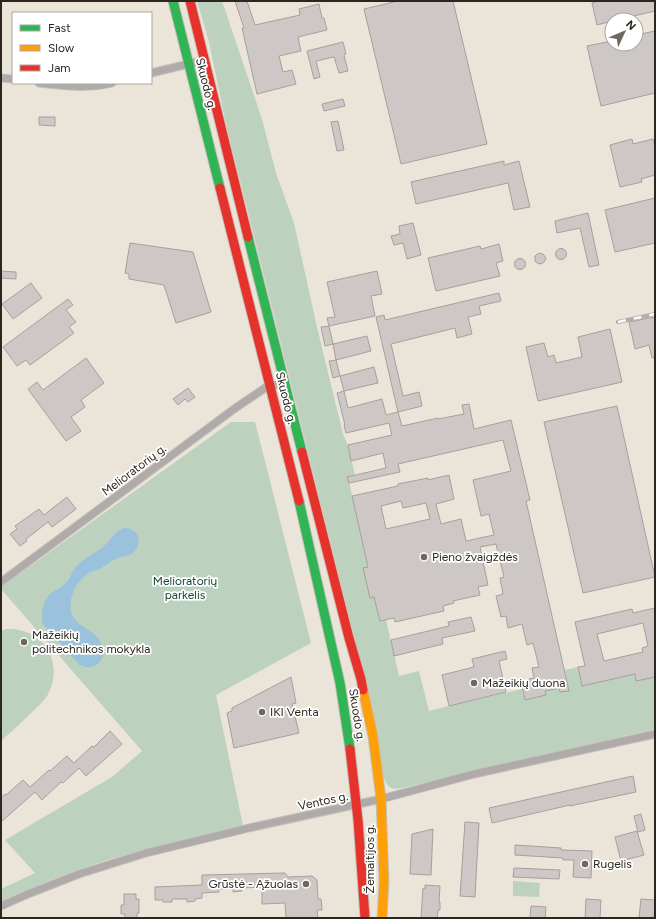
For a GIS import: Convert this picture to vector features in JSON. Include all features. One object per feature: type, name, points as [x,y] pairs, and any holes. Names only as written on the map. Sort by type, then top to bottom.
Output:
[{"type":"main road","name":"Skuodo g.","points":[[173,1],[304,522],[340,683],[357,805]]},
{"type":"main road","name":"Skuodo g.","points":[[190,1],[284,383],[349,638],[361,679],[372,736],[381,799]]},
{"type":"main road","name":"Žemaitijos g.","points":[[381,799],[384,882],[382,918]]},
{"type":"main road","name":"Žemaitijos g.","points":[[357,805],[365,918]]},
{"type":"street","points":[[152,73],[205,60]]},
{"type":"street","points":[[1,78],[12,79]]},
{"type":"street","points":[[46,84],[81,86],[108,84]]},
{"type":"street","name":"Melioratorių g.","points":[[1,582],[260,391],[265,388],[284,383]]},
{"type":"street","name":"Ventos g.","points":[[1,906],[79,874],[146,853],[254,827],[357,805],[474,774],[655,734]]},
{"type":"green space","points":[[197,1],[222,1],[262,119],[276,173],[294,223],[317,327],[343,434],[348,445],[355,475],[348,477],[368,567],[370,598],[374,597],[380,621],[386,620],[399,676],[419,671],[429,711],[522,689],[525,700],[546,695],[545,691],[559,688],[560,692],[569,691],[565,670],[578,667],[582,686],[635,674],[636,681],[655,677],[655,729],[402,788],[390,788],[387,784],[384,778],[366,684],[226,124],[209,42]]},
{"type":"green space","name":"Melioratorių parkelis","points":[[231,422],[255,422],[311,643],[216,695],[243,826],[173,842],[104,861],[1,901],[1,889],[35,873],[5,840],[112,777],[142,751],[1,589],[1,587]]},
{"type":"green space","points":[[6,629],[16,629],[26,632],[40,640],[51,656],[54,676],[50,690],[45,698],[1,741],[1,631]]},
{"type":"green space","points":[[513,881],[540,883],[539,897],[513,896]]},
{"type":"water","points":[[124,528],[134,531],[138,536],[139,540],[136,550],[127,556],[118,558],[100,569],[90,572],[79,582],[72,594],[72,615],[75,620],[98,638],[103,650],[102,658],[98,664],[91,667],[83,666],[73,659],[43,624],[42,615],[44,606],[46,600],[51,594],[68,581],[79,564],[106,544],[116,533]]},
{"type":"building","points":[[235,1],[247,1],[255,25],[300,15],[299,9],[319,4],[322,18],[324,18],[327,30],[298,37],[301,51],[279,56],[283,72],[292,70],[296,84],[257,94],[242,28],[244,28]]},
{"type":"building","points":[[398,1],[453,1],[487,144],[401,164],[364,9]]},
{"type":"building","points":[[599,1],[655,1],[655,11],[644,14],[644,12],[604,12],[604,23],[597,25],[592,3]]},
{"type":"building","points":[[655,31],[655,93],[601,106],[587,46],[604,43],[604,52],[644,52],[644,33]]},
{"type":"building","points":[[343,42],[346,54],[344,55],[348,71],[339,73],[334,57],[316,61],[320,77],[314,79],[307,51]]},
{"type":"building","points":[[343,99],[345,106],[324,111],[322,104]]},
{"type":"building","points":[[39,117],[55,117],[55,126],[39,125]]},
{"type":"building","points":[[338,121],[344,150],[337,151],[331,122]]},
{"type":"building","points":[[632,139],[633,144],[653,139],[655,146],[655,175],[641,179],[642,182],[620,187],[610,145]]},
{"type":"building","points":[[504,161],[504,165],[519,161],[530,207],[514,210],[508,183],[416,204],[411,182]]},
{"type":"building","points":[[655,198],[655,243],[615,252],[605,210]]},
{"type":"building","points":[[588,213],[599,265],[589,267],[580,228],[557,233],[555,221]]},
{"type":"building","points":[[413,223],[421,255],[407,259],[403,243],[394,245],[391,236],[400,234],[399,226]]},
{"type":"building","points":[[130,243],[193,252],[211,312],[176,323],[164,285],[129,279],[129,274],[125,273]]},
{"type":"building","points":[[499,244],[503,261],[496,263],[500,276],[436,291],[428,258],[480,246],[481,249]]},
{"type":"building","points":[[559,249],[563,249],[565,250],[565,258],[559,259],[556,256],[556,252]]},
{"type":"building","points":[[539,253],[543,254],[546,258],[541,264],[535,261],[535,256]]},
{"type":"building","points":[[518,259],[522,259],[524,260],[524,268],[518,269],[515,266],[515,262]]},
{"type":"building","points":[[1,271],[16,272],[16,279],[1,278]]},
{"type":"building","points":[[377,271],[382,294],[371,296],[375,316],[329,326],[327,318],[335,317],[327,282]]},
{"type":"building","points":[[31,283],[42,298],[13,319],[2,304]]},
{"type":"building","points":[[499,293],[501,301],[479,306],[481,314],[468,317],[472,334],[457,338],[455,328],[391,344],[403,396],[419,392],[422,406],[398,412],[376,317],[384,315],[385,320]]},
{"type":"building","points":[[68,299],[73,305],[66,310],[76,322],[69,327],[74,333],[30,365],[26,360],[17,366],[3,347]]},
{"type":"building","points":[[655,317],[655,358],[652,358],[649,345],[635,349],[629,322]]},
{"type":"building","points":[[329,326],[333,344],[325,346],[321,327]]},
{"type":"building","points":[[610,329],[622,382],[538,401],[526,347],[544,343],[548,357],[554,355],[556,363],[582,357],[578,337]]},
{"type":"building","points":[[367,336],[371,351],[336,360],[333,344]]},
{"type":"building","points":[[86,358],[104,383],[81,400],[85,407],[71,417],[81,431],[66,441],[28,389],[37,382],[43,390]]},
{"type":"building","points":[[336,360],[340,376],[333,378],[329,361]]},
{"type":"building","points":[[374,367],[378,383],[344,391],[340,376]]},
{"type":"building","points":[[188,388],[195,397],[188,402],[185,399],[178,405],[173,399]]},
{"type":"building","points":[[344,391],[348,408],[382,399],[386,415],[398,412],[402,426],[464,414],[462,405],[469,404],[474,429],[511,420],[530,500],[526,501],[569,691],[560,692],[559,688],[545,691],[546,695],[525,700],[522,687],[530,685],[529,679],[534,678],[532,668],[539,667],[533,643],[527,645],[522,624],[508,628],[506,616],[501,617],[496,596],[503,594],[500,578],[504,577],[496,544],[480,547],[488,585],[478,587],[480,595],[453,601],[454,603],[443,606],[444,611],[395,622],[394,618],[380,621],[374,597],[370,598],[363,568],[368,567],[352,496],[398,486],[398,484],[428,478],[428,480],[449,475],[454,499],[436,504],[441,524],[461,519],[466,541],[494,535],[489,514],[481,516],[473,480],[511,471],[503,440],[398,464],[400,472],[349,483],[347,477],[386,468],[383,453],[351,461],[348,445],[392,435],[389,423],[346,433],[337,393]],"holes":[[[401,501],[403,508],[426,503],[430,519],[386,529],[381,506]]]},
{"type":"building","points":[[617,406],[655,577],[583,593],[544,422]]},
{"type":"building","points":[[67,497],[76,509],[52,527],[48,522],[26,539],[27,541],[20,546],[10,534],[17,529],[15,526],[39,509],[44,515]]},
{"type":"building","points":[[655,608],[655,677],[636,681],[635,674],[582,686],[578,667],[585,666],[575,622],[632,609],[633,613]],"holes":[[[643,623],[648,646],[642,648],[643,652],[604,661],[597,634]]]},
{"type":"building","points":[[471,617],[475,631],[442,638],[443,644],[394,656],[391,640],[449,626],[448,622]]},
{"type":"building","name":"Mažeikių duona","points":[[505,651],[507,659],[499,661],[506,692],[449,706],[442,675],[474,667],[472,659]]},
{"type":"building","name":"IKI Venta","points":[[291,677],[296,703],[292,704],[299,733],[234,748],[227,713],[232,711],[232,708]]},
{"type":"building","points":[[110,731],[122,744],[86,776],[79,768],[42,800],[35,792],[1,822],[1,798],[5,794],[6,795],[23,780],[30,787],[67,756],[74,763],[92,746],[94,747]]},
{"type":"building","points":[[633,776],[636,792],[492,823],[489,808]]},
{"type":"building","points":[[641,814],[645,830],[638,832],[634,816]]},
{"type":"building","points":[[465,822],[479,823],[475,897],[460,896]]},
{"type":"building","points":[[433,829],[431,875],[410,874],[412,834]]},
{"type":"building","points":[[637,831],[644,855],[621,861],[615,837]]},
{"type":"building","points":[[515,845],[561,848],[561,850],[592,851],[591,878],[573,877],[574,860],[515,855]]},
{"type":"building","points":[[514,868],[560,870],[559,879],[513,877]]},
{"type":"building","points":[[285,873],[288,877],[312,876],[317,880],[318,899],[321,899],[322,910],[317,910],[318,918],[286,918],[285,903],[262,904],[262,887],[242,888],[242,891],[233,892],[233,889],[219,889],[219,892],[202,893],[202,898],[187,902],[187,899],[172,899],[172,902],[155,900],[155,887],[202,885],[202,875]]},
{"type":"building","points":[[425,885],[440,886],[440,910],[438,910],[437,918],[421,918],[423,888],[425,889]]},
{"type":"building","points":[[124,894],[136,894],[136,899],[139,899],[139,913],[137,913],[137,918],[125,918],[125,914],[121,914],[121,905],[124,905]]},
{"type":"building","points":[[586,899],[601,900],[600,918],[585,918]]},
{"type":"building","points":[[641,899],[655,900],[654,918],[639,918]]},
{"type":"building","points":[[531,906],[546,907],[545,918],[530,918]]},
{"type":"railway","points":[[618,322],[655,314]]},
{"type":"traffic: fast","points":[[173,1],[220,188]]},
{"type":"traffic: fast","points":[[248,237],[302,452]]},
{"type":"traffic: fast","points":[[299,501],[340,683],[350,749]]},
{"type":"traffic: slow","points":[[363,690],[373,736],[381,799],[384,882],[382,918]]},
{"type":"traffic: jam","points":[[190,1],[248,237]]},
{"type":"traffic: jam","points":[[220,188],[299,501]]},
{"type":"traffic: jam","points":[[302,452],[363,690]]},
{"type":"traffic: jam","points":[[350,749],[358,820],[365,918]]},
{"type":"place","name":"Pieno žvaigždės","points":[[424,557]]},
{"type":"place","name":"Mažeikių politechnikos mokykla","points":[[24,642]]},
{"type":"place","name":"Mažeikių duona","points":[[474,683]]},
{"type":"place","name":"IKI Venta","points":[[262,712]]},
{"type":"place","name":"Rugelis","points":[[585,864]]},
{"type":"place","name":"Grūstė - Ąžuolas","points":[[306,884]]}]
